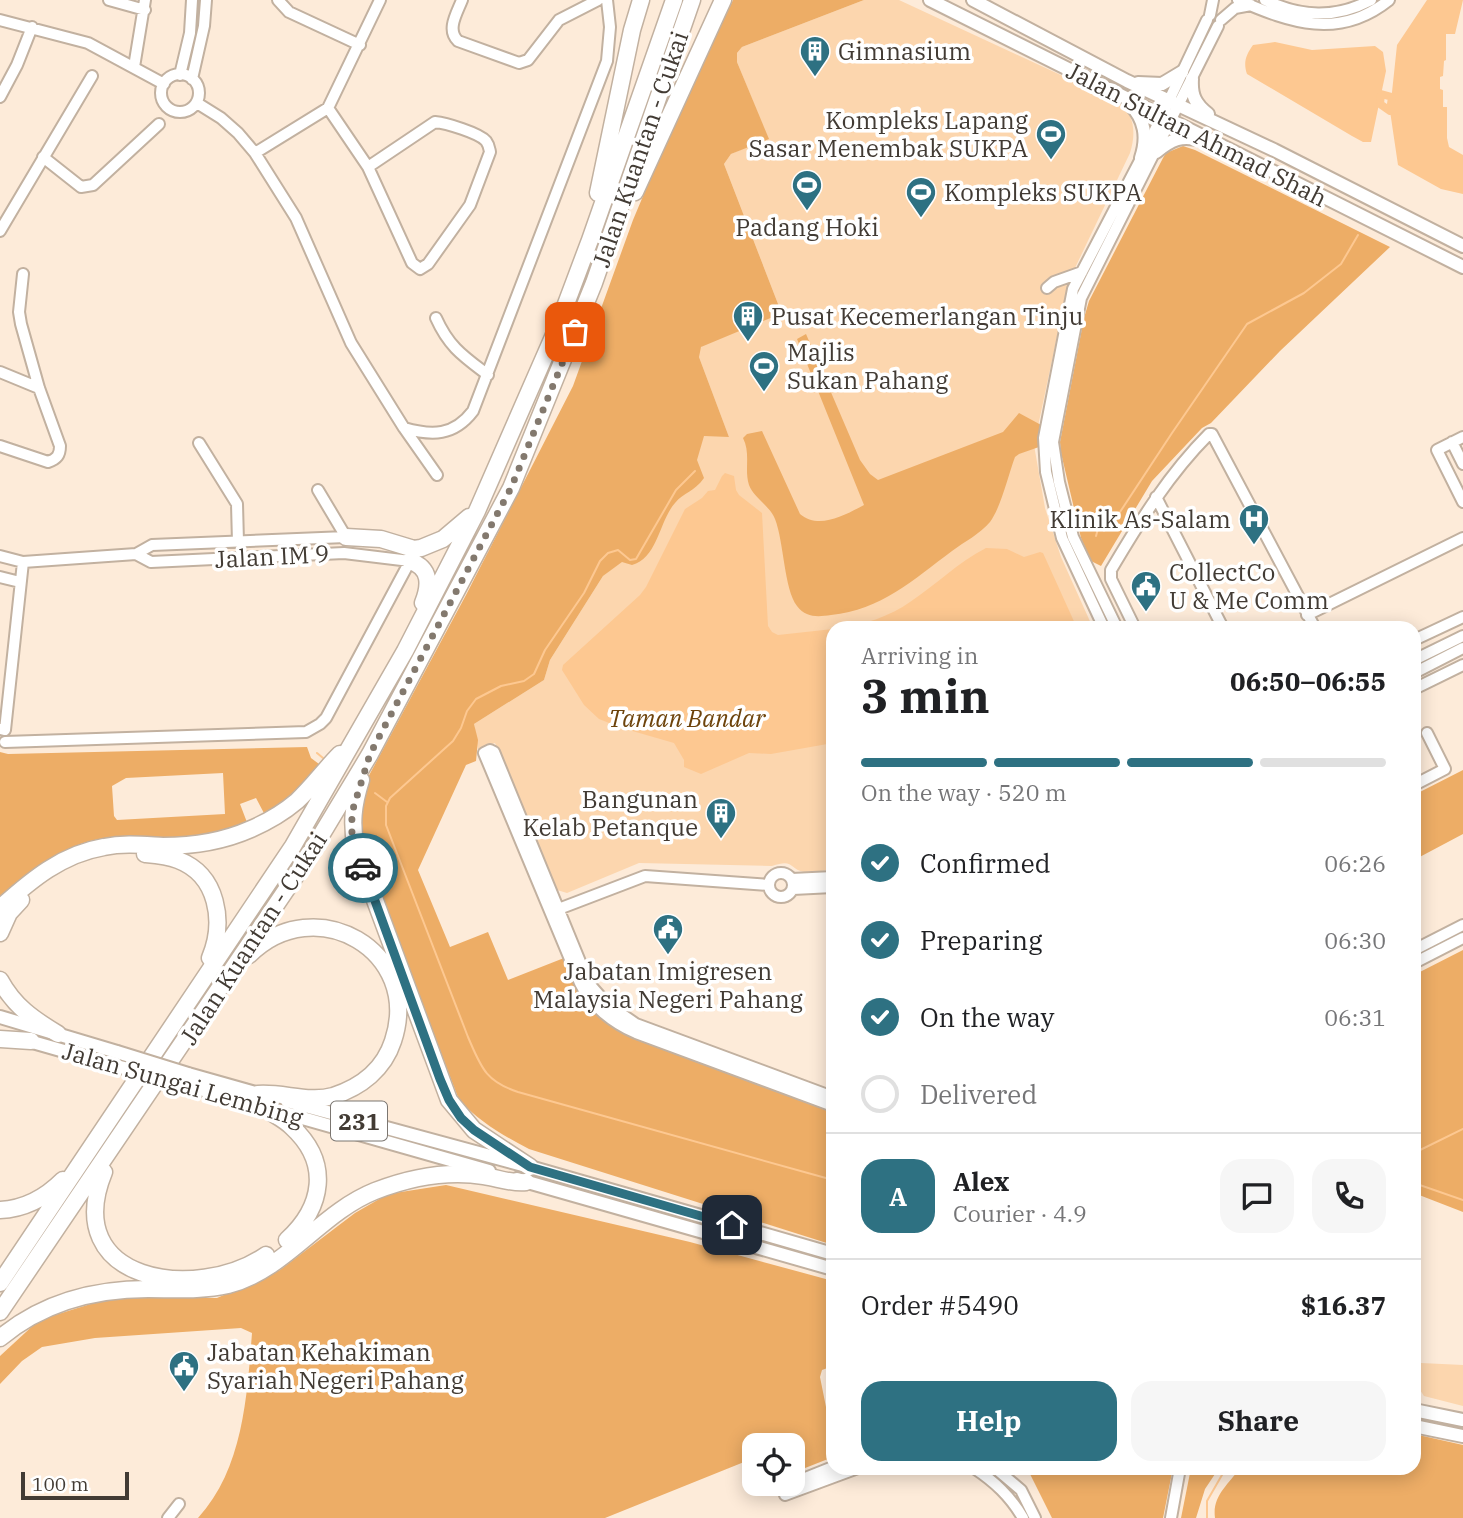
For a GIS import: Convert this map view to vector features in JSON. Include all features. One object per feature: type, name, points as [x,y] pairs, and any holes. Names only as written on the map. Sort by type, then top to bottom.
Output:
[{"type":"highway","points":[[590,240],[632,30],[641,0]]},
{"type":"highway","name":"Jalan Kuantan - Cukai","points":[[0,1283],[293,846],[405,651],[477,511],[532,389],[590,240],[674,0]]},
{"type":"highway","name":"Jalan Kuantan - Cukai","points":[[0,1312],[305,862],[370,754],[511,488],[575,332],[692,0]]},
{"type":"highway","points":[[607,245],[630,204],[723,1]]},
{"type":"highway","points":[[346,537],[381,539],[414,549],[421,548],[443,539],[477,511]]},
{"type":"highway","points":[[405,651],[428,584],[423,567],[410,561]]},
{"type":"highway","points":[[0,908],[29,881],[54,865],[79,854],[114,846],[197,844],[225,839],[251,829],[296,801],[356,739]]},
{"type":"highway","points":[[370,754],[353,809],[351,828],[356,849],[440,1079],[461,1118],[528,1174]]},
{"type":"highway","points":[[0,933],[9,913],[33,887],[73,864],[114,854],[163,856],[178,860],[201,875],[216,904],[218,935],[200,983]]},
{"type":"highway","points":[[231,972],[255,948],[285,931],[314,926],[330,928],[360,940],[378,957],[394,983],[399,1004],[397,1029],[391,1048],[382,1064],[368,1079],[348,1091],[329,1097],[260,1099]]},
{"type":"highway","points":[[0,980],[16,1004],[29,1016],[58,1034]]},
{"type":"highway","points":[[0,1037],[31,1041]]},
{"type":"highway","points":[[114,1147],[97,1189],[94,1207],[96,1223],[109,1252],[130,1269],[154,1276],[185,1280],[219,1276],[261,1259],[284,1243],[302,1226],[317,1196],[317,1172],[308,1146],[289,1124],[260,1099]]},
{"type":"highway","points":[[0,1210],[35,1201],[76,1170]]},
{"type":"highway","points":[[0,1338],[18,1324],[48,1308],[78,1297],[109,1292],[187,1290],[230,1284],[274,1263],[350,1204],[399,1183],[446,1173],[528,1174]]},
{"type":"main road","name":"Jalan Sultan Ahmad Shah","points":[[930,0],[1463,267]]},
{"type":"main road","name":"Jalan Sultan Ahmad Shah","points":[[973,0],[1127,81],[1274,150],[1463,246]]},
{"type":"main road","points":[[1127,81],[1147,85],[1162,84],[1187,76],[1196,104],[1224,127]]},
{"type":"main road","points":[[1117,94],[1129,103],[1142,121],[1146,141],[1141,158]]},
{"type":"main road","points":[[1156,152],[1172,139],[1182,137],[1219,144]]},
{"type":"main road","name":"Jalan Sungai Lembing","points":[[0,1017],[58,1034],[115,1058]]},
{"type":"main road","name":"Jalan Sungai Lembing","points":[[31,1041],[115,1058],[528,1174]]},
{"type":"main road","points":[[528,1174],[826,1252]]},
{"type":"main road","points":[[528,1174],[826,1267]]},
{"type":"main road","points":[[1421,1411],[1463,1420]]},
{"type":"main road","points":[[1421,1427],[1463,1436]]},
{"type":"street","points":[[109,0],[145,5],[134,67]]},
{"type":"street","points":[[180,75],[190,33],[192,0]]},
{"type":"street","points":[[192,79],[204,26],[206,0]]},
{"type":"street","points":[[278,0],[289,12],[360,45]]},
{"type":"street","points":[[255,153],[328,108],[380,0]]},
{"type":"street","points":[[462,0],[452,31],[453,37],[519,63],[528,60],[559,20],[598,0]]},
{"type":"street","points":[[404,428],[436,434],[458,427],[473,411],[607,61],[610,27],[607,0]]},
{"type":"street","points":[[1101,621],[1062,538],[1052,503],[1043,450],[1069,302],[1082,272],[1141,158],[1166,118],[1214,20],[1213,0]]},
{"type":"street","points":[[1238,0],[1293,21],[1325,24],[1354,19],[1389,0]]},
{"type":"street","points":[[1265,0],[1299,12],[1325,14],[1349,10],[1371,0]]},
{"type":"street","points":[[1214,20],[1235,8],[1251,5]]},
{"type":"street","points":[[0,20],[88,43],[164,84]]},
{"type":"street","points":[[0,97],[17,65],[32,27]]},
{"type":"street","points":[[180,75],[192,79],[199,90],[197,103],[183,112],[167,107],[161,92],[164,84],[173,76],[180,75]]},
{"type":"street","points":[[0,231],[92,76]]},
{"type":"street","points":[[197,103],[221,118],[255,153],[296,218],[351,344],[404,428],[438,475]]},
{"type":"street","points":[[328,108],[368,167],[412,263],[420,269],[428,264],[470,205],[489,152],[489,145],[484,139],[443,122],[435,122],[368,167]]},
{"type":"street","points":[[1114,621],[1073,537],[1059,482],[1053,442],[1081,298],[1156,152],[1166,118]]},
{"type":"street","points":[[43,157],[81,187],[88,188],[159,124]]},
{"type":"street","points":[[1047,288],[1054,282],[1082,272]]},
{"type":"street","points":[[0,446],[48,461],[58,455],[60,446],[39,388],[19,312],[23,274]]},
{"type":"street","points":[[436,318],[443,334],[455,350],[488,375]]},
{"type":"street","points":[[0,372],[39,388]]},
{"type":"street","points":[[1132,621],[1111,579],[1111,570],[1156,497],[1184,459],[1209,434],[1212,434],[1311,621]]},
{"type":"street","points":[[1463,464],[1458,440],[1437,450],[1463,502]]},
{"type":"street","points":[[199,443],[237,504],[239,542]]},
{"type":"street","points":[[318,491],[346,537]]},
{"type":"street","points":[[1156,497],[1219,621]]},
{"type":"street","name":"Jalan IM 9","points":[[0,556],[23,562],[136,554],[152,545],[346,537]]},
{"type":"street","points":[[1307,615],[1463,538]]},
{"type":"street","points":[[178,544],[181,555],[178,560]]},
{"type":"street","points":[[164,545],[161,551],[162,558],[166,561]]},
{"type":"street","name":"Jalan IM 9","points":[[136,554],[151,562],[344,552],[410,561]]},
{"type":"street","points":[[5,742],[306,732],[326,718],[410,561]]},
{"type":"street","points":[[2,729],[9,695],[23,562]]},
{"type":"street","points":[[0,577],[20,582]]},
{"type":"street","points":[[1421,637],[1463,617]]},
{"type":"street","points":[[1421,657],[1463,636]]},
{"type":"street","points":[[1421,669],[1463,648]]},
{"type":"street","points":[[0,654],[13,657]]},
{"type":"street","points":[[1421,686],[1463,665]]},
{"type":"street","points":[[1421,781],[1444,769],[1427,733]]},
{"type":"street","points":[[555,910],[483,756],[489,750],[494,752],[555,910],[582,988],[608,1017],[636,1034],[826,1095]]},
{"type":"street","points":[[776,874],[786,874],[792,884],[789,895],[779,897],[773,894],[769,885],[776,874]]},
{"type":"street","points":[[555,910],[645,876],[769,885]]},
{"type":"street","points":[[792,884],[826,878]]},
{"type":"street","points":[[792,884],[826,886]]},
{"type":"street","points":[[1421,946],[1463,925]]},
{"type":"street","points":[[1421,960],[1463,938]]},
{"type":"street","points":[[724,1061],[826,1103]]},
{"type":"street","points":[[805,1479],[826,1470]]},
{"type":"street","points":[[805,1482],[832,1475]]},
{"type":"street","points":[[984,1475],[1012,1499],[1023,1518]]},
{"type":"street","points":[[1003,1475],[1020,1490],[1035,1518]]},
{"type":"street","points":[[1171,1518],[1179,1475]]},
{"type":"street","points":[[168,1518],[179,1504]]},
{"type":"green space","name":"Taman Bandar","points":[[864,0],[899,0],[1119,102],[1128,113],[1133,125],[1130,153],[1067,290],[1034,445],[1045,508],[1061,557],[1090,621],[826,621],[826,870],[804,872],[784,863],[772,866],[639,863],[567,893],[557,890],[495,743],[478,750],[474,724],[544,680],[550,660],[603,576],[622,561],[700,427],[729,437],[699,357],[699,350],[703,345],[780,309],[724,164],[731,154],[768,138],[737,62],[737,53],[742,47]]},
{"type":"green space","points":[[1421,1363],[1463,1365],[1463,1406],[1424,1396],[1421,1392]]},
{"type":"shaded area","points":[[733,0],[864,0],[742,47],[737,53],[737,62],[769,139],[731,154],[724,164],[780,309],[773,317],[701,347],[699,357],[729,437],[704,436],[697,460],[704,478],[675,503],[653,547],[641,561],[632,565],[622,562],[603,576],[550,660],[544,680],[474,724],[478,740],[476,761],[466,765],[418,870],[450,947],[488,932],[508,980],[564,958],[586,1003],[602,1019],[626,1035],[826,1109],[826,1243],[529,1149],[475,1115],[459,1100],[358,836],[366,781],[466,595],[573,386],[633,220],[667,139]]},
{"type":"shaded area","points":[[1427,0],[1463,0],[1455,34],[1446,34],[1446,60],[1443,76],[1440,77],[1440,89],[1443,90],[1443,107],[1447,107],[1449,147],[1463,155],[1463,194],[1441,189],[1398,165],[1390,111],[1397,45]]},
{"type":"shaded area","points":[[1275,42],[1312,50],[1375,46],[1383,52],[1386,71],[1371,142],[1363,142],[1352,136],[1247,74],[1246,59],[1253,45]]},
{"type":"shaded area","points":[[1183,146],[1390,247],[1280,351],[1152,481],[1101,566],[1091,561],[1081,538],[1060,442],[1084,318],[1089,301],[1163,158],[1166,153]]},
{"type":"shaded area","points":[[806,334],[860,460],[878,480],[1003,432],[1019,413],[1043,426],[1039,447],[1015,457],[998,508],[982,530],[896,592],[866,607],[821,616],[804,613],[793,598],[775,519],[749,485],[747,450],[743,438],[747,434],[762,431],[800,514],[807,519],[824,521],[864,505],[797,339]]},
{"type":"shaded area","points":[[725,473],[734,476],[739,495],[762,513],[768,626],[772,632],[778,635],[826,630],[826,744],[771,754],[749,753],[701,774],[684,767],[684,760],[674,743],[599,719],[584,705],[562,670],[563,665],[640,595],[685,509],[708,491],[715,490]]},
{"type":"shaded area","points":[[986,548],[1007,549],[1024,557],[1043,553],[1074,621],[870,621],[902,607]]},
{"type":"shaded area","points":[[307,747],[311,758],[319,764],[308,782],[266,817],[256,798],[240,804],[248,825],[193,838],[122,836],[89,841],[48,861],[0,899],[0,752],[8,754]],"holes":[[[223,773],[225,814],[117,820],[114,816],[112,786],[126,778]]]},
{"type":"shaded area","points":[[1463,770],[1463,834],[1421,856],[1421,791]]},
{"type":"shaded area","points":[[1463,950],[1463,1212],[1421,1196],[1421,971]]},
{"type":"shaded area","points":[[446,1185],[690,1242],[826,1279],[826,1369],[822,1370],[820,1377],[826,1407],[826,1460],[805,1468],[805,1433],[742,1433],[742,1463],[605,1518],[198,1518],[213,1499],[234,1455],[245,1407],[252,1333],[241,1328],[95,1338],[42,1347],[22,1361],[0,1384],[0,1356],[39,1320],[110,1298],[217,1298],[280,1270],[355,1213],[388,1194]]},
{"type":"shaded area","points":[[1421,1436],[1463,1445],[1463,1518],[1215,1518],[1218,1497],[1234,1475],[1421,1475]]},
{"type":"shaded area","points":[[1030,1475],[1172,1475],[1163,1518],[1052,1518]]},
{"type":"shaded area","points":[[1190,1475],[1214,1475],[1205,1489],[1196,1518],[1181,1518]]},
{"type":"waterway","points":[[1381,94],[1392,97],[1390,111],[1380,104],[1381,94]]},
{"type":"waterway","points":[[1096,536],[1098,529],[1120,512],[1247,324],[1304,293],[1341,264],[1358,235]]},
{"type":"waterway","points":[[695,471],[676,490],[636,559],[630,560],[618,550],[608,553],[600,561],[584,593],[545,650],[534,674],[524,681],[501,686],[476,699],[467,711],[453,741],[390,798],[386,806],[386,825],[468,1037],[481,1065],[491,1078],[518,1092],[826,1178]]},
{"type":"waterway","points":[[317,753],[323,758]]},
{"type":"waterway","points":[[375,793],[387,802]]},
{"type":"waterway","points":[[1421,1150],[1463,1129]]},
{"type":"waterway","points":[[1421,1185],[1463,1200]]},
{"type":"waterway","points":[[1207,1518],[1207,1501],[1222,1475]]},
{"type":"way so far","points":[[363,868],[351,828],[353,809],[370,754],[511,488],[575,332]]},
{"type":"place","name":"Gimnasium","points":[[815,78]]},
{"type":"place","name":"Kompleks Lapang Sasar Menembak SUKPA","points":[[1051,161]]},
{"type":"place","name":"Padang Hoki","points":[[807,212]]},
{"type":"place","name":"Kompleks SUKPA","points":[[921,219]]},
{"type":"place","name":"Pusat Kecemerlangan Tinju","points":[[748,343]]},
{"type":"place","name":"Majlis Sukan Pahang","points":[[764,393]]},
{"type":"place","name":"Klinik As-Salam","points":[[1254,546]]},
{"type":"place","name":"CollectCo U & Me Comm","points":[[1146,613]]},
{"type":"place","name":"Bangunan Kelab Petanque","points":[[721,840]]},
{"type":"place","name":"Jabatan Imigresen Malaysia Negeri Pahang","points":[[668,956]]},
{"type":"place","name":"Jabatan Kehakiman Syariah Negeri Pahang","points":[[184,1393]]},
{"type":"route","points":[[363,868],[440,1079],[461,1118],[485,1139],[530,1167],[732,1225]]}]
